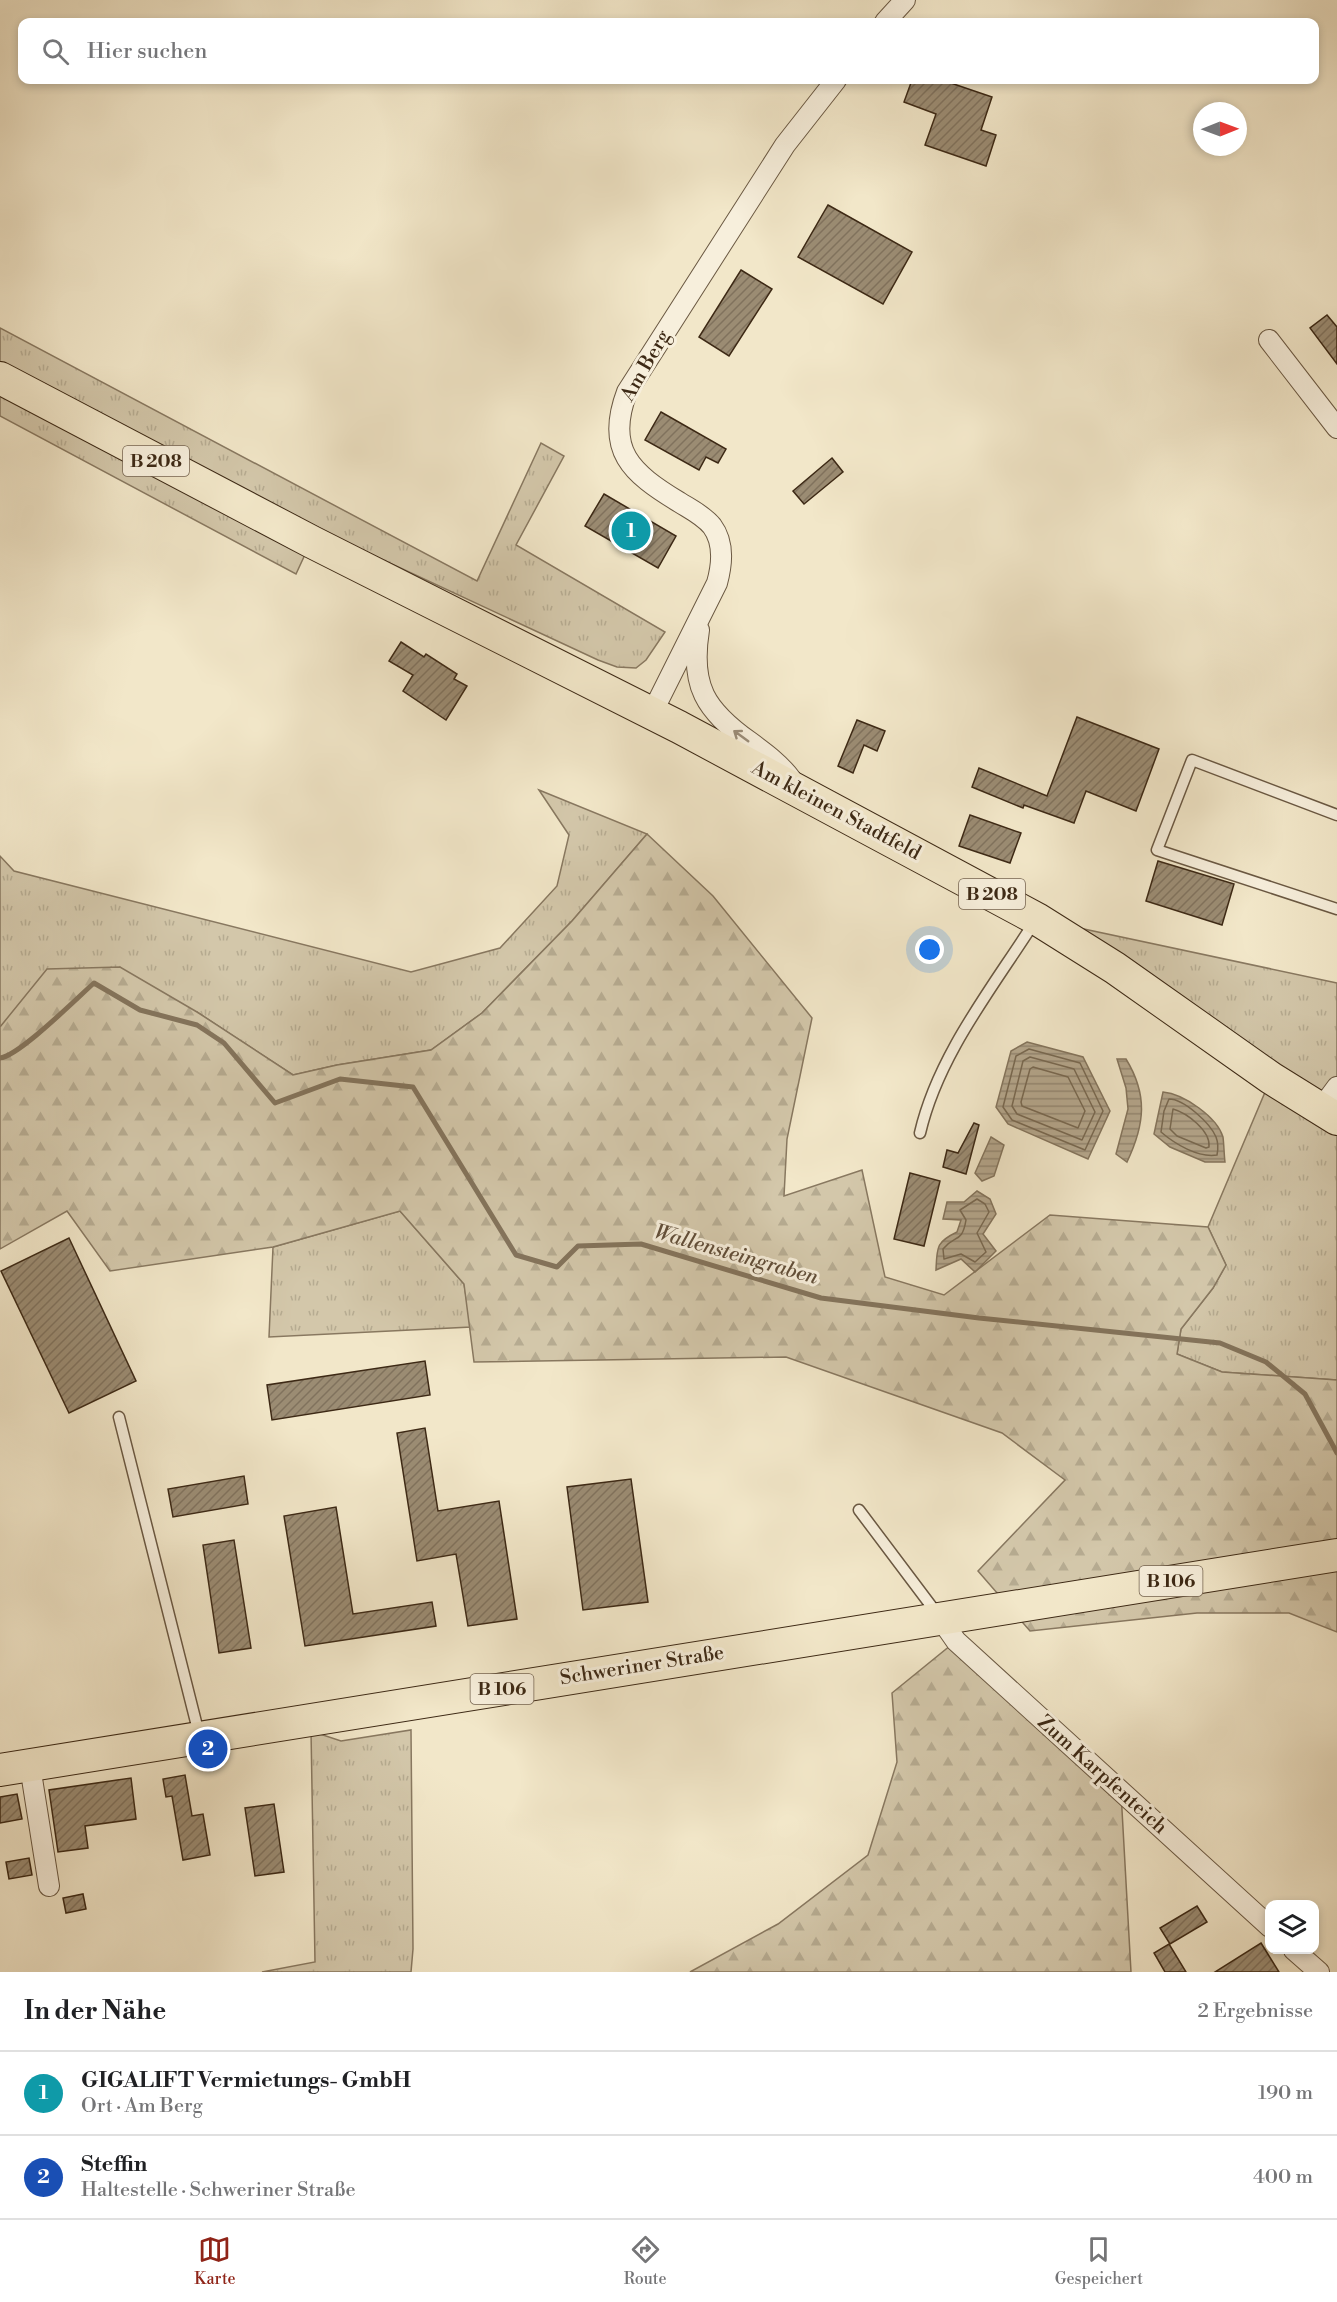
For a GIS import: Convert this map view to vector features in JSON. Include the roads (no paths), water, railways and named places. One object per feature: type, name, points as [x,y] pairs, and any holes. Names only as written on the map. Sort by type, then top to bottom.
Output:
[{"type":"main road","name":"Am kleinen Stadtfeld","points":[[0,378],[312,542],[652,713],[1037,919],[1115,968],[1271,1078],[1331,1105]]},
{"type":"main road","name":"Schweriner Straße","points":[[0,1770],[1337,1555]]},
{"type":"street","points":[[888,18],[904,0]]},
{"type":"street","name":"Am Berg","points":[[652,713],[702,615],[720,574],[721,550],[712,526],[703,517],[650,483],[626,460],[618,428],[620,411],[627,392],[785,145],[833,84]]},
{"type":"street","points":[[1269,340],[1337,429]]},
{"type":"street","points":[[702,615],[696,660],[702,695],[728,727],[771,757],[798,790]]},
{"type":"street","name":"Zum Karpfenteich","points":[[940,1618],[956,1641],[1265,1923]]},
{"type":"street","points":[[30,1766],[49,1886]]},
{"type":"street","points":[[1299,1954],[1319,1972]]},
{"type":"lane","points":[[1337,815],[1192,760],[1157,850],[1337,909]]},
{"type":"lane","points":[[920,1133],[924,1113],[941,1074],[969,1025],[1037,919]]},
{"type":"lane","points":[[119,1418],[200,1737]]},
{"type":"lane","points":[[858,1510],[940,1618]]},
{"type":"water","points":[[1027,1042],[1083,1057],[1110,1111],[1088,1159],[1008,1124],[996,1107],[1011,1051]]},
{"type":"water","points":[[1117,1059],[1126,1059],[1141,1097],[1138,1135],[1127,1162],[1116,1154],[1128,1109],[1126,1088]]},
{"type":"water","points":[[1163,1092],[1190,1102],[1207,1114],[1220,1129],[1223,1137],[1225,1162],[1205,1162],[1170,1147],[1154,1134]]},
{"type":"water","points":[[991,1137],[1004,1145],[994,1176],[982,1181],[975,1173]]},
{"type":"water","points":[[977,1191],[990,1199],[996,1214],[983,1234],[996,1251],[975,1272],[961,1259],[936,1270],[941,1242],[957,1232],[961,1220],[943,1219],[947,1202],[964,1202]]},
{"type":"waterway","name":"Wallensteingraben","points":[[0,1058],[9,1055],[34,1037],[94,983],[140,1010],[197,1025],[224,1043],[275,1103],[340,1079],[413,1087],[516,1255],[557,1267],[578,1246],[641,1244],[821,1298],[979,1318],[1220,1343],[1266,1362],[1305,1394],[1337,1453]]},
{"type":"place","name":"GIGALIFT Vermietungs- GmbH","points":[[631,531]]},
{"type":"place","name":"Steffin","points":[[208,1749]]}]
